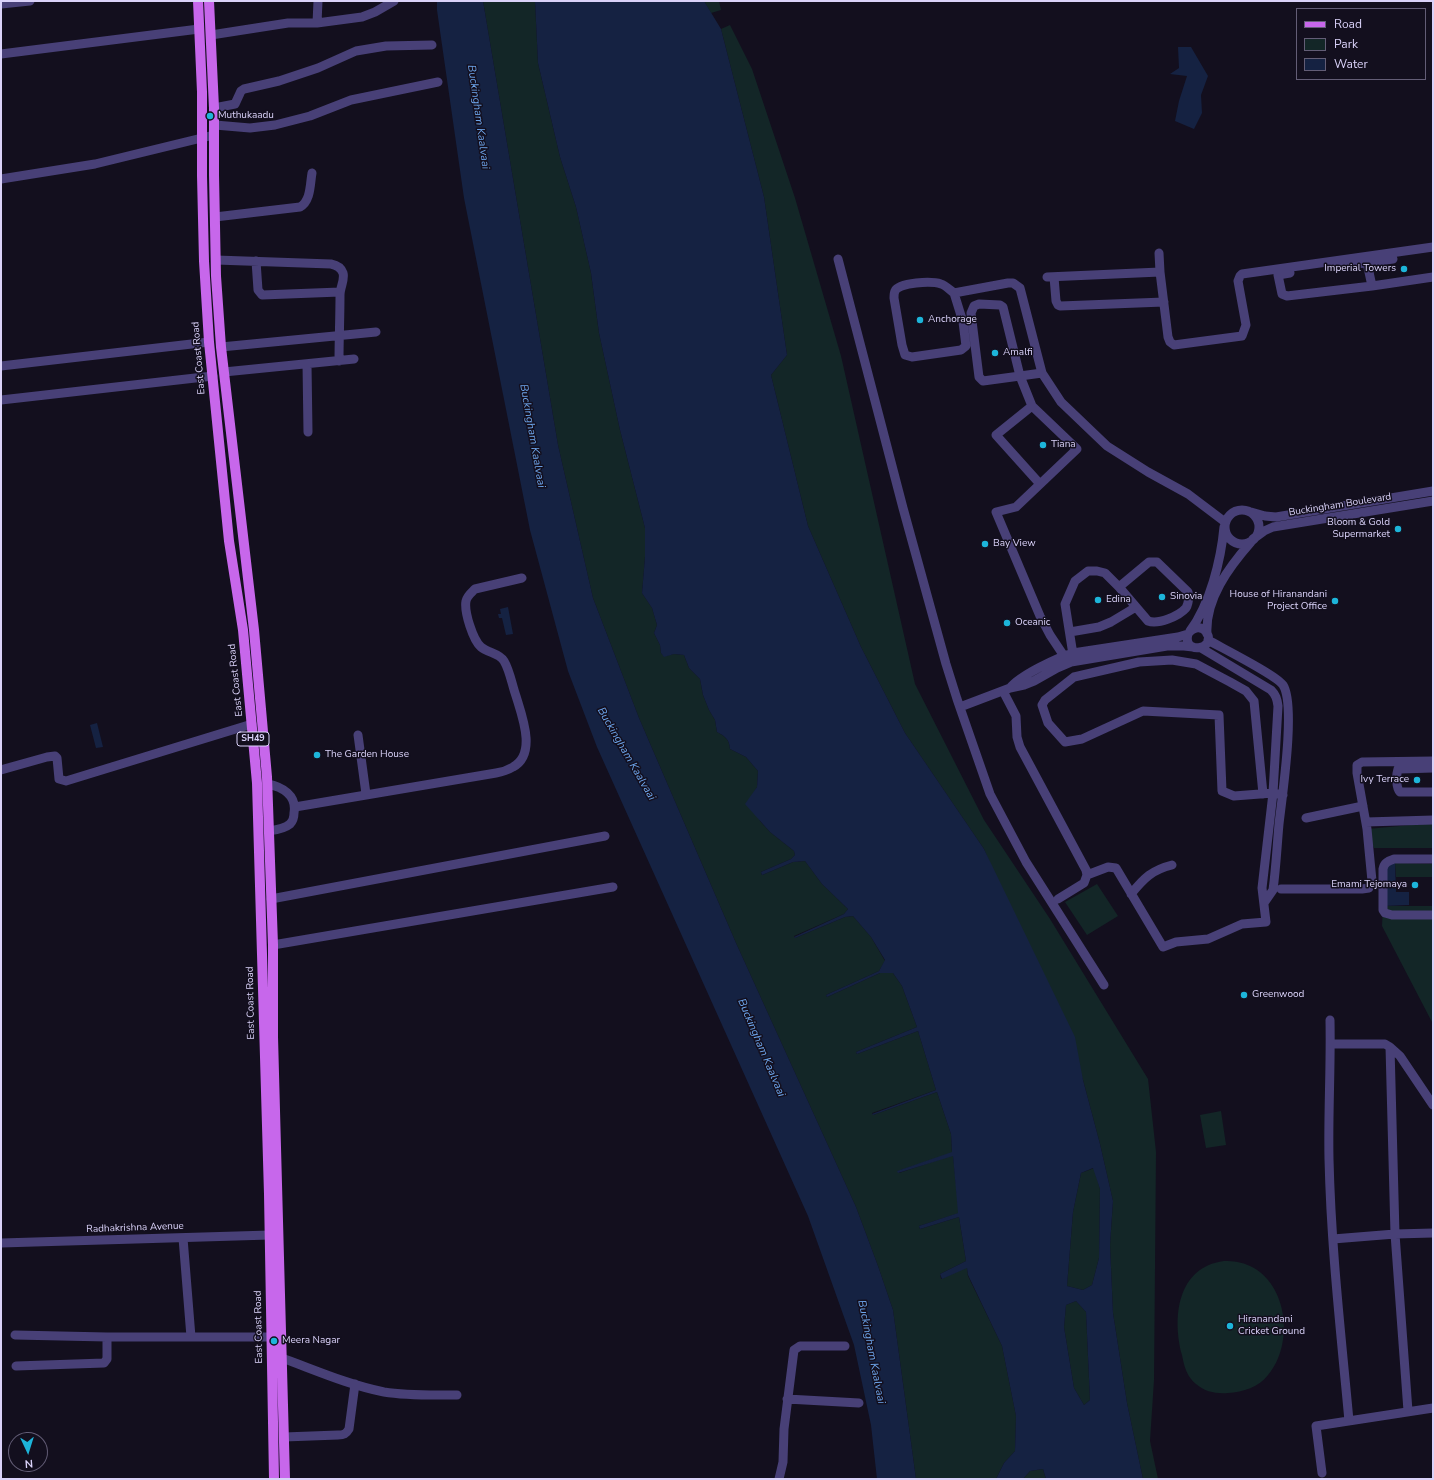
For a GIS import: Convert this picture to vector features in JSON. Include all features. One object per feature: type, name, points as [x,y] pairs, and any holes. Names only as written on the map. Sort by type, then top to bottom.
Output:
[{"type":"main road","name":"East Coast Road","points":[[198,1],[202,92],[204,260],[209,342],[229,540],[243,630],[258,808],[270,1235],[274,1479]]},
{"type":"main road","name":"SH49","points":[[209,1],[214,108],[216,260],[221,347],[254,630],[268,784],[285,1479]]},
{"type":"street","points":[[1,4],[30,1]]},
{"type":"street","points":[[317,23],[318,1]]},
{"type":"street","points":[[211,35],[288,23],[317,23],[362,17],[375,12],[394,1]]},
{"type":"street","points":[[1,54],[199,29]]},
{"type":"street","points":[[214,108],[235,104],[241,91],[244,89],[286,79],[318,68],[356,51],[386,46],[432,45]]},
{"type":"street","points":[[1,179],[96,164],[202,138],[214,130],[275,125],[310,116],[351,100],[438,82]]},
{"type":"street","points":[[215,217],[300,207],[305,204],[308,199],[312,173]]},
{"type":"street","points":[[1158,253],[1168,337],[1170,342],[1174,345],[1242,336],[1246,325],[1238,281],[1242,274],[1433,247]]},
{"type":"street","points":[[1433,253],[1278,275],[1282,294],[1287,296],[1433,277]]},
{"type":"street","points":[[838,259],[903,508],[946,664],[990,794],[1026,862],[1104,985]]},
{"type":"street","points":[[216,260],[336,265],[343,272],[340,292],[339,361]]},
{"type":"street","points":[[256,261],[258,290],[262,295],[340,292]]},
{"type":"street","points":[[1367,263],[1372,286]]},
{"type":"street","points":[[1160,272],[1050,277],[1056,301],[1060,306],[1164,302]]},
{"type":"street","points":[[1042,373],[1020,376],[983,381],[981,380],[978,375],[967,322],[954,293],[941,284],[925,283],[907,284],[898,288],[894,292],[905,355],[912,358],[961,350],[966,346],[967,322],[974,306],[979,304],[1000,304],[1003,307],[1020,376],[1032,406],[1077,449],[1016,507],[996,512],[1040,616],[1050,635],[1064,656]]},
{"type":"street","points":[[954,293],[1008,283],[1017,285],[1020,288],[1042,373],[1061,402],[1107,446],[1148,472],[1188,494],[1225,524],[1222,550],[1212,583],[1201,613],[1189,632],[1188,640],[1197,648],[1272,690],[1275,694],[1278,706],[1273,793],[1262,888],[1266,922],[1242,924],[1208,939],[1176,942],[1163,947],[1116,868],[1108,867],[1087,875]]},
{"type":"street","points":[[221,347],[376,332]]},
{"type":"street","points":[[1,366],[209,342]]},
{"type":"street","points":[[224,372],[354,359]]},
{"type":"street","points":[[307,364],[308,432]]},
{"type":"street","points":[[1,400],[213,376]]},
{"type":"street","points":[[1032,406],[996,435],[1040,484]]},
{"type":"street","name":"Buckingham Boulevard","points":[[1433,491],[1276,516],[1265,516],[1245,510],[1237,510],[1230,515],[1225,524],[1228,537],[1233,542],[1243,544],[1253,540],[1260,533],[1273,527],[1433,501]]},
{"type":"street","points":[[1407,495],[1409,505]]},
{"type":"street","name":"Buckingham Boulevard","points":[[1208,637],[1208,617],[1214,598],[1228,572],[1257,535],[1259,526],[1257,518],[1250,512]]},
{"type":"street","points":[[1074,657],[1065,604],[1075,581],[1088,571],[1097,570],[1105,573],[1148,621],[1154,622],[1166,620],[1185,608],[1189,599],[1188,592],[1156,562],[1149,562],[1119,587]]},
{"type":"street","points":[[295,807],[496,773],[514,767],[521,760],[526,743],[525,727],[506,665],[500,657],[486,651],[480,646],[470,627],[466,604],[469,594],[475,589],[522,578]]},
{"type":"street","points":[[1070,632],[1099,627],[1111,622],[1136,607]]},
{"type":"street","points":[[960,708],[1007,689],[1034,681],[1074,657],[1178,637],[1196,628],[1206,631],[1208,637],[1206,644],[1197,648],[1167,646],[1074,657],[1064,656],[1046,664],[1007,689]]},
{"type":"street","points":[[1208,637],[1236,656],[1274,678],[1283,686],[1286,692],[1288,702],[1288,727],[1283,795],[1273,890],[1264,903]]},
{"type":"street","points":[[1228,665],[1236,656]]},
{"type":"street","points":[[1263,794],[1254,701],[1246,691],[1196,664],[1172,660],[1139,662],[1074,677],[1045,700],[1042,705],[1048,722],[1065,742],[1082,739],[1143,711],[1219,715],[1222,791],[1234,796],[1263,794],[1273,793],[1283,795]]},
{"type":"street","points":[[1007,689],[1016,716],[1017,737],[1020,747],[1086,870],[1087,875],[1084,883],[1058,899]]},
{"type":"street","points":[[1,770],[55,756],[57,758],[59,779],[66,781],[252,724]]},
{"type":"street","points":[[358,735],[366,794]]},
{"type":"street","points":[[1282,889],[1369,888],[1372,881],[1366,822],[1356,770],[1358,764],[1433,761]]},
{"type":"street","points":[[1433,768],[1398,769],[1397,790],[1400,792],[1433,792]]},
{"type":"street","points":[[268,784],[277,786],[288,793],[294,802],[295,807],[293,820],[290,824],[278,830],[269,831]]},
{"type":"street","points":[[1306,818],[1363,806]]},
{"type":"street","points":[[1366,822],[1433,820]]},
{"type":"street","points":[[271,898],[605,836]]},
{"type":"street","points":[[1433,859],[1394,859],[1388,861],[1384,865],[1383,869],[1385,913],[1392,915],[1433,915]]},
{"type":"street","points":[[1131,894],[1150,874],[1160,868],[1172,865]]},
{"type":"street","points":[[273,945],[613,887]]},
{"type":"street","points":[[1330,1020],[1329,1158],[1333,1239],[1349,1421]]},
{"type":"street","points":[[1331,1044],[1386,1044],[1400,1056],[1433,1105]]},
{"type":"street","points":[[1390,1047],[1395,1234],[1408,1411]]},
{"type":"street","points":[[1333,1239],[1433,1232]]},
{"type":"street","name":"Radhakrishna Avenue","points":[[1,1243],[270,1235]]},
{"type":"street","points":[[183,1238],[191,1337]]},
{"type":"street","points":[[15,1335],[107,1338],[271,1337]]},
{"type":"street","points":[[16,1366],[104,1363],[107,1359],[107,1338]]},
{"type":"street","points":[[779,1479],[783,1462],[784,1429],[794,1350],[800,1346],[845,1346]]},
{"type":"street","points":[[282,1358],[356,1384],[384,1392],[417,1395],[457,1395]]},
{"type":"street","points":[[284,1437],[344,1435],[347,1433],[350,1429],[356,1384]]},
{"type":"street","points":[[787,1399],[859,1403]]},
{"type":"street","points":[[1322,1473],[1316,1426],[1433,1408]]},
{"type":"green space","points":[[483,1],[535,1],[538,63],[560,157],[576,207],[591,273],[599,333],[620,430],[645,528],[645,557],[642,593],[652,608],[657,625],[654,633],[660,645],[661,653],[664,656],[674,654],[684,655],[689,668],[700,679],[703,695],[715,720],[717,732],[723,735],[729,743],[730,749],[746,757],[758,771],[757,787],[750,799],[760,821],[770,832],[794,851],[795,855],[791,859],[761,872],[762,875],[793,862],[805,861],[822,884],[848,909],[844,914],[794,936],[795,938],[845,917],[853,916],[871,937],[885,961],[879,971],[826,995],[827,997],[880,973],[893,973],[902,986],[917,1027],[856,1052],[857,1054],[918,1031],[936,1090],[872,1113],[873,1115],[937,1092],[951,1134],[952,1153],[898,1171],[899,1173],[953,1155],[959,1213],[919,1226],[920,1229],[959,1217],[966,1261],[940,1274],[941,1279],[967,1267],[968,1276],[1002,1346],[1016,1416],[1015,1451],[1004,1463],[996,1479],[916,1479],[893,1310],[878,1266],[856,1207],[736,943],[639,718],[593,598],[558,445]]},
{"type":"green space","points":[[704,1],[719,1],[721,10],[711,13]]},
{"type":"green space","points":[[730,25],[752,69],[795,198],[841,356],[915,684],[984,820],[1050,919],[1148,1079],[1156,1152],[1154,1380],[1150,1441],[1158,1479],[1143,1479],[1127,1403],[1113,1313],[1110,1245],[1113,1201],[1083,1080],[984,849],[905,733],[861,647],[808,526],[771,375],[787,355],[764,197],[721,29]]},
{"type":"green space","points":[[1433,823],[1433,848],[1374,848],[1367,829]]},
{"type":"green space","points":[[1395,863],[1433,864],[1433,877],[1396,877]]},
{"type":"green space","points":[[1097,884],[1118,916],[1087,935],[1065,902]]},
{"type":"green space","points":[[1383,906],[1433,906],[1433,1024],[1382,926]]},
{"type":"green space","points":[[1221,1111],[1226,1145],[1206,1148],[1200,1115]]},
{"type":"green space","points":[[1094,1168],[1100,1189],[1099,1258],[1092,1285],[1083,1290],[1067,1286],[1073,1212],[1081,1173]]},
{"type":"green space","name":"Hiranandani Cricket Ground","points":[[1224,1261],[1250,1266],[1263,1275],[1272,1286],[1279,1300],[1283,1316],[1284,1332],[1282,1347],[1276,1362],[1268,1375],[1260,1383],[1245,1390],[1215,1393],[1203,1389],[1196,1384],[1186,1371],[1179,1341],[1179,1311],[1182,1296],[1187,1284],[1196,1273],[1208,1265]]},
{"type":"green space","points":[[1076,1301],[1086,1312],[1090,1400],[1084,1405],[1074,1388],[1064,1327],[1066,1305]]},
{"type":"green space","points":[[1043,1469],[1046,1479],[1023,1479],[1030,1471]]},
{"type":"water","name":"Buckingham Kaalvaai","points":[[437,1],[483,1],[558,445],[593,598],[639,718],[736,943],[856,1207],[878,1266],[893,1310],[916,1479],[877,1479],[871,1425],[854,1345],[808,1216],[597,747],[568,671],[530,530],[464,198],[437,10]]},
{"type":"water","points":[[535,1],[704,1],[721,29],[764,197],[787,355],[771,375],[808,526],[861,647],[905,733],[984,849],[1075,1037],[1083,1080],[1113,1201],[1110,1245],[1113,1313],[1127,1403],[1143,1479],[1046,1479],[1043,1469],[1030,1471],[1023,1479],[996,1479],[1004,1463],[1015,1451],[1016,1416],[1002,1346],[968,1275],[967,1268],[942,1279],[940,1274],[966,1261],[959,1217],[920,1229],[919,1226],[958,1213],[953,1156],[898,1173],[897,1171],[952,1152],[951,1134],[937,1092],[873,1115],[872,1114],[936,1090],[918,1031],[857,1054],[856,1052],[917,1027],[902,986],[893,973],[880,973],[827,997],[826,995],[879,971],[885,960],[871,937],[853,916],[845,917],[795,938],[794,937],[844,914],[848,909],[822,884],[805,861],[793,862],[762,875],[761,872],[791,859],[795,855],[794,851],[770,832],[745,804],[757,787],[758,771],[746,757],[730,749],[729,743],[723,735],[717,732],[715,720],[703,695],[700,679],[689,668],[684,655],[674,654],[664,657],[661,653],[660,645],[654,633],[657,625],[652,608],[642,593],[645,557],[645,528],[620,430],[599,333],[591,273],[576,207],[560,157],[538,63]],"holes":[[[1093,1168],[1100,1189],[1099,1258],[1092,1285],[1083,1290],[1067,1286],[1073,1212],[1081,1173]],[[1076,1301],[1086,1312],[1090,1400],[1084,1405],[1074,1388],[1064,1327],[1066,1305]]]},
{"type":"water","points":[[1178,47],[1191,47],[1208,76],[1201,95],[1202,113],[1194,129],[1175,121],[1179,101],[1187,76],[1170,74],[1179,68]]},
{"type":"water","points":[[508,607],[513,634],[506,635],[502,618],[499,618],[498,614],[501,614],[500,609]]},
{"type":"water","points":[[97,723],[103,747],[96,748],[90,725]]},
{"type":"water","points":[[1395,863],[1396,892],[1409,892],[1409,905],[1383,906],[1385,864]]},
{"type":"place","name":"Muthukaadu","points":[[210,116]]},
{"type":"place","name":"Imperial Towers","points":[[1404,269]]},
{"type":"place","name":"Anchorage","points":[[920,320]]},
{"type":"place","name":"Amalfi","points":[[995,353]]},
{"type":"place","name":"Tiana","points":[[1043,445]]},
{"type":"place","name":"Bloom & Gold Supermarket","points":[[1398,529]]},
{"type":"place","name":"Bay View","points":[[985,544]]},
{"type":"place","name":"Sinovia","points":[[1162,597]]},
{"type":"place","name":"Edina","points":[[1098,600]]},
{"type":"place","name":"House of Hiranandani Project Office","points":[[1335,601]]},
{"type":"place","name":"Oceanic","points":[[1007,623]]},
{"type":"place","name":"The Garden House","points":[[317,755]]},
{"type":"place","name":"Ivy Terrace","points":[[1417,780]]},
{"type":"place","name":"Emami Tejomaya","points":[[1415,885]]},
{"type":"place","name":"Greenwood","points":[[1244,995]]},
{"type":"place","name":"Hiranandani Cricket Ground","points":[[1230,1326]]},
{"type":"place","name":"Meera Nagar","points":[[274,1341]]}]
